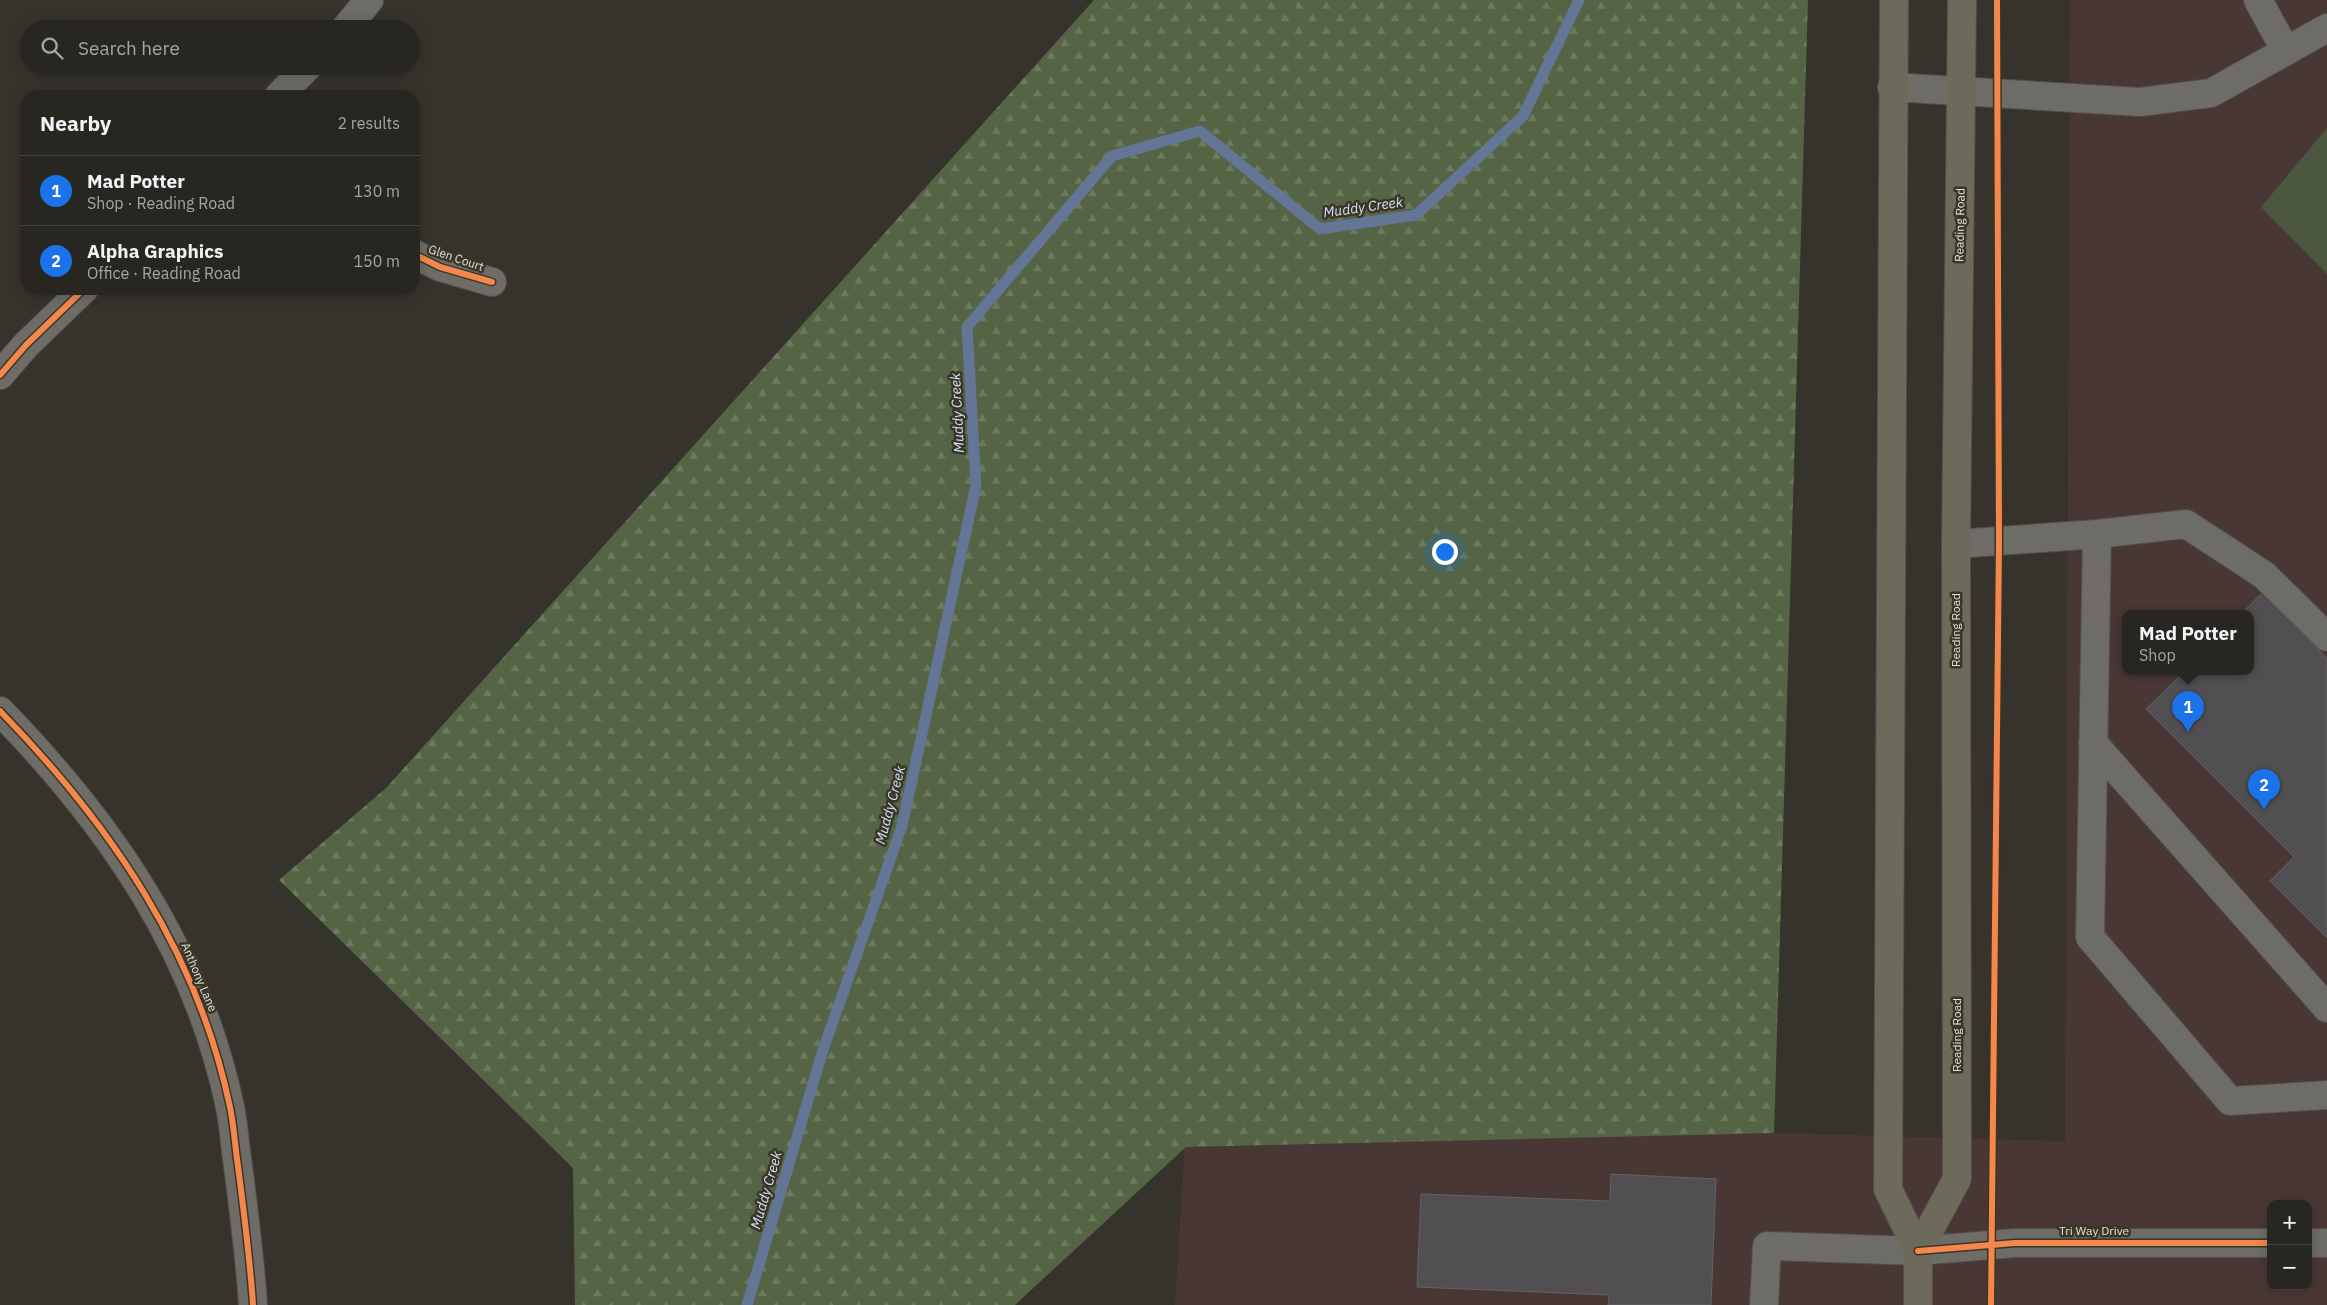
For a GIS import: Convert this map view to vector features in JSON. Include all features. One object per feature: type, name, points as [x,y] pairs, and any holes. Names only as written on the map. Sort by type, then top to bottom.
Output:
[{"type":"main road","name":"Reading Road","points":[[1894,0],[1892,87],[1888,1189],[1918,1250],[1918,1305]]},
{"type":"main road","name":"Reading Road","points":[[1918,1250],[1957,1179],[1956,544],[1962,0]]},
{"type":"street","points":[[352,20],[369,0]]},
{"type":"street","points":[[2258,0],[2286,51]]},
{"type":"street","points":[[1892,87],[2140,102],[2212,93],[2327,28]]},
{"type":"street","points":[[284,90],[299,75]]},
{"type":"street","name":"Glen Court","points":[[420,257],[440,267],[492,282]]},
{"type":"street","points":[[0,375],[26,345],[78,295]]},
{"type":"street","points":[[1956,544],[2097,534],[2186,524],[2264,575],[2327,637]]},
{"type":"street","points":[[2097,534],[2090,936],[2230,1101],[2327,1095]]},
{"type":"street","name":"Anthony Lane","points":[[0,711],[48,761],[118,850],[163,923],[198,999],[230,1107],[249,1247],[253,1305]]},
{"type":"street","points":[[2093,743],[2327,1008]]},
{"type":"street","name":"Tri Way Drive","points":[[1764,1305],[1767,1246],[1918,1250],[2015,1243],[2267,1243]]},
{"type":"street","points":[[2312,1243],[2327,1243]]},
{"type":"shaded area","points":[[2070,0],[2327,0],[2327,1305],[1175,1305],[1187,1108],[1774,1133],[2065,1141]]},
{"type":"green space","points":[[1094,0],[1808,0],[1774,1133],[1186,1147],[1015,1305],[575,1305],[573,1168],[279,880],[386,788]]},
{"type":"green space","points":[[2327,128],[2327,274],[2261,207]]},
{"type":"building","points":[[2262,593],[2327,658],[2327,938],[2270,881],[2294,857],[2146,709],[2181,675],[2254,675],[2254,610],[2245,610]]},
{"type":"building","points":[[1611,1174],[1716,1179],[1711,1305],[1608,1305],[1609,1295],[1417,1287],[1421,1194],[1610,1201]]},
{"type":"waterway","name":"Muddy Creek","points":[[747,1305],[823,1050],[902,826],[976,485],[967,327],[1112,156],[1200,131],[1320,229],[1416,215],[1523,116],[1579,0]]},
{"type":"cycle path","points":[[1991,1305],[1999,541],[1997,0]]},
{"type":"cycle path","points":[[420,257],[440,267],[492,282]]},
{"type":"cycle path","points":[[0,375],[26,345],[78,295]]},
{"type":"cycle path","points":[[0,711],[78,798],[112,845],[144,892],[172,943],[196,995],[215,1050],[230,1107],[247,1236],[253,1305]]},
{"type":"cycle path","points":[[1918,1251],[2015,1243],[2267,1243]]},
{"type":"place","name":"Mad Potter","points":[[2188,732]]},
{"type":"place","name":"Alpha Graphics","points":[[2264,810]]}]
